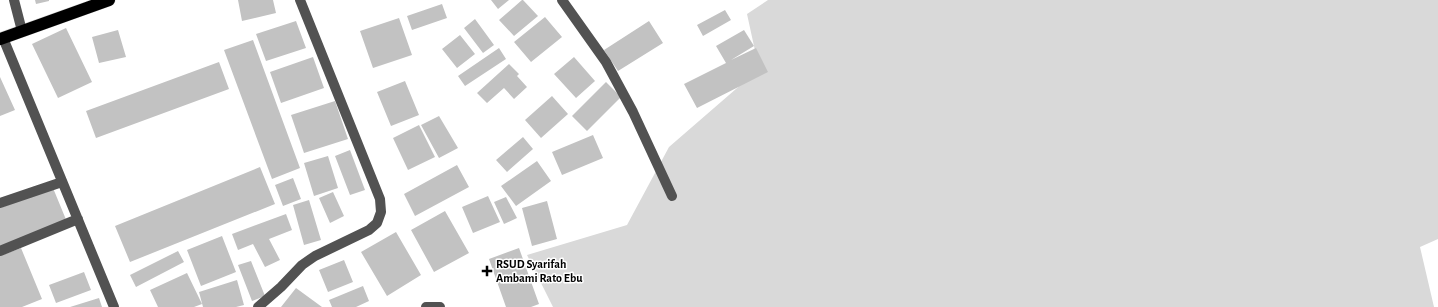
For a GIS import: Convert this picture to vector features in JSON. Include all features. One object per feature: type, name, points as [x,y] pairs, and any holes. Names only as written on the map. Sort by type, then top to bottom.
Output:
[{"type":"highway","points":[[2,38],[109,0]]},
{"type":"street","points":[[14,0],[22,32]]},
{"type":"street","points":[[258,307],[281,287],[302,265],[315,256],[369,230],[378,222],[381,212],[380,199],[300,0]]},
{"type":"street","points":[[562,0],[606,62],[633,112],[672,196]]},
{"type":"street","points":[[2,38],[114,307]]},
{"type":"street","points":[[0,203],[62,182]]},
{"type":"street","points":[[0,251],[78,219]]},
{"type":"street","points":[[426,307],[440,307]]},
{"type":"shaded area","points":[[768,0],[1438,0],[1438,239],[1420,247],[1434,307],[553,307],[527,255],[627,225],[669,147],[759,69],[747,14]]},
{"type":"building","points":[[35,0],[49,0],[49,1],[36,4]]},
{"type":"building","points":[[238,0],[273,0],[276,13],[242,21]]},
{"type":"building","points":[[491,0],[509,0],[498,9]]},
{"type":"building","points":[[522,0],[538,16],[514,36],[499,20]]},
{"type":"building","points":[[442,4],[447,18],[412,30],[407,16]]},
{"type":"building","points":[[725,10],[731,20],[703,36],[697,25]]},
{"type":"building","points":[[545,17],[562,37],[531,62],[514,42]]},
{"type":"building","points":[[399,18],[412,55],[373,68],[360,31]]},
{"type":"building","points":[[475,19],[494,45],[483,53],[464,28]]},
{"type":"building","points":[[296,21],[306,48],[266,61],[256,34]]},
{"type":"building","points":[[649,21],[663,43],[618,71],[604,50]]},
{"type":"building","points":[[66,28],[92,82],[58,98],[32,44]]},
{"type":"building","points":[[118,30],[126,57],[99,63],[92,37]]},
{"type":"building","points":[[744,30],[754,46],[731,60],[756,48],[768,72],[697,108],[684,84],[726,63],[716,46]]},
{"type":"building","points":[[460,35],[475,54],[457,68],[442,49]]},
{"type":"building","points":[[253,40],[300,168],[272,179],[224,50]]},
{"type":"building","points":[[499,48],[506,59],[465,86],[458,76]]},
{"type":"building","points":[[313,57],[324,88],[281,103],[270,72]]},
{"type":"building","points":[[574,57],[595,81],[576,98],[554,74]]},
{"type":"building","points":[[219,62],[229,89],[96,138],[86,111]]},
{"type":"building","points":[[509,64],[519,74],[517,76],[527,87],[514,99],[504,88],[487,103],[477,93]]},
{"type":"building","points":[[0,77],[15,110],[0,116]]},
{"type":"building","points":[[405,81],[419,115],[391,126],[377,92]]},
{"type":"building","points":[[606,82],[621,97],[587,131],[572,116]]},
{"type":"building","points":[[552,96],[568,114],[541,138],[525,120]]},
{"type":"building","points":[[335,101],[348,139],[304,153],[291,115]]},
{"type":"building","points":[[439,116],[458,148],[439,158],[421,125]]},
{"type":"building","points":[[419,125],[435,157],[408,170],[393,138]]},
{"type":"building","points":[[593,135],[603,158],[562,175],[552,152]]},
{"type":"building","points":[[523,137],[533,149],[507,172],[496,160]]},
{"type":"building","points":[[350,150],[365,190],[350,195],[335,156]]},
{"type":"building","points":[[328,156],[338,188],[314,196],[304,163]]},
{"type":"building","points":[[537,161],[551,181],[516,206],[501,186]]},
{"type":"building","points":[[457,165],[469,187],[415,216],[404,194]]},
{"type":"building","points":[[260,167],[275,204],[130,262],[115,226]]},
{"type":"building","points":[[293,178],[301,199],[283,206],[275,185]]},
{"type":"building","points":[[53,188],[67,222],[0,248],[0,208]]},
{"type":"building","points":[[333,192],[344,216],[330,223],[319,198]]},
{"type":"building","points":[[488,196],[500,222],[473,233],[462,207]]},
{"type":"building","points":[[506,197],[517,218],[504,224],[494,202]]},
{"type":"building","points":[[309,200],[321,240],[304,245],[293,205]]},
{"type":"building","points":[[547,201],[557,239],[532,246],[522,208]]},
{"type":"building","points":[[445,211],[469,253],[434,272],[411,230]]},
{"type":"building","points":[[286,214],[292,230],[269,239],[280,260],[265,267],[253,244],[238,250],[232,234]]},
{"type":"building","points":[[396,232],[421,275],[387,296],[361,252]]},
{"type":"building","points":[[222,236],[236,272],[201,286],[187,250]]},
{"type":"building","points":[[21,248],[42,299],[22,307],[0,307],[0,256]]},
{"type":"building","points":[[519,248],[539,304],[531,307],[506,307],[489,259]]},
{"type":"building","points":[[178,251],[184,262],[136,287],[130,275]]},
{"type":"building","points":[[344,260],[353,282],[328,292],[319,270]]},
{"type":"building","points":[[251,261],[265,296],[252,301],[238,265]]},
{"type":"building","points":[[84,272],[91,290],[56,303],[49,285]]},
{"type":"building","points":[[187,273],[202,304],[194,307],[158,307],[150,290]]},
{"type":"building","points":[[237,280],[244,305],[236,307],[203,307],[199,292]]},
{"type":"building","points":[[363,286],[369,301],[356,307],[332,307],[329,300]]},
{"type":"building","points":[[296,288],[322,307],[281,307]]},
{"type":"building","points":[[99,298],[102,307],[70,307]]},
{"type":"place","name":"RSUD Syarifah Ambami Rato Ebu","points":[[487,271]]}]
